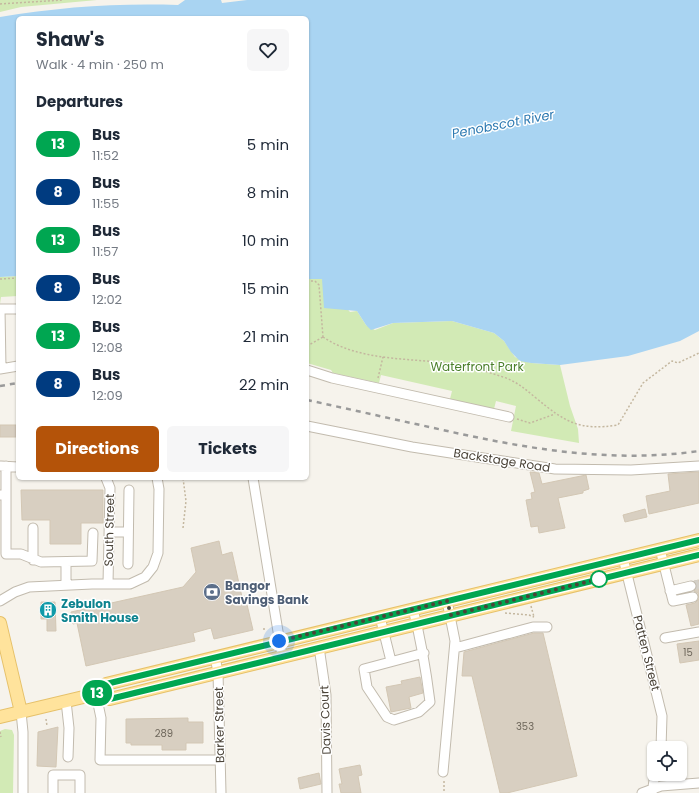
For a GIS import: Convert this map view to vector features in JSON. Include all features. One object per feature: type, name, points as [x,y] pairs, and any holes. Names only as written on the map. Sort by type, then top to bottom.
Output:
[{"type":"main road","points":[[96,694],[100,688],[106,684],[699,540]]},
{"type":"main road","points":[[0,717],[96,694],[103,698],[110,699],[699,555]]},
{"type":"main road","points":[[0,623],[21,712]]},
{"type":"street","points":[[16,309],[0,309],[0,369],[16,366]]},
{"type":"street","points":[[309,371],[332,378],[510,418]]},
{"type":"street","name":"Backstage Road","points":[[309,426],[412,447],[555,468],[631,470],[699,466]]},
{"type":"street","points":[[16,467],[3,466],[6,554],[21,554],[41,562],[92,561],[92,533]]},
{"type":"street","name":"South Street","points":[[107,480],[110,488],[108,584]]},
{"type":"street","points":[[0,601],[25,588],[66,585],[126,584],[138,581],[148,574],[155,563],[158,554],[159,490],[157,480]]},
{"type":"street","points":[[253,480],[282,656]]},
{"type":"street","points":[[128,564],[129,490]]},
{"type":"street","points":[[33,528],[33,560]]},
{"type":"street","points":[[109,532],[128,532]]},
{"type":"street","points":[[660,549],[673,601],[693,597]]},
{"type":"street","name":"Patten Street","points":[[623,558],[662,716],[661,741]]},
{"type":"street","points":[[66,562],[66,585]]},
{"type":"street","points":[[670,591],[691,586]]},
{"type":"street","points":[[443,772],[455,648],[454,630],[447,601]]},
{"type":"street","points":[[413,609],[424,653],[430,702],[419,712],[394,720],[387,717],[367,687],[364,668],[424,653]]},
{"type":"street","points":[[380,617],[392,661]]},
{"type":"street","points":[[455,648],[543,627]]},
{"type":"street","points":[[665,638],[699,632]]},
{"type":"street","name":"Davis Court","points":[[319,647],[326,695],[327,793]]},
{"type":"street","name":"Barker Street","points":[[215,657],[218,672],[221,793]]},
{"type":"street","points":[[96,694],[101,718],[100,760],[220,760]]},
{"type":"street","points":[[66,701],[69,728],[68,757]]},
{"type":"street","points":[[21,712],[23,732],[23,793]]},
{"type":"street","points":[[54,793],[53,775],[80,775],[80,793]]},
{"type":"street","points":[[652,791],[654,781]]},
{"type":"street","points":[[642,793],[652,791],[661,786],[699,783]]},
{"type":"path","points":[[0,4],[63,0]]},
{"type":"path","points":[[0,279],[16,278]]},
{"type":"path","points":[[309,281],[317,282],[320,285],[323,337]]},
{"type":"path","points":[[309,345],[323,337]]},
{"type":"path","points":[[323,337],[346,349],[368,354],[468,366],[505,378],[520,385],[554,414],[569,422],[582,427],[602,428],[618,425],[643,383],[648,379],[672,361],[678,363],[699,353]]},
{"type":"path","points":[[378,380],[383,356]]},
{"type":"path","points":[[510,418],[530,423],[554,414]]},
{"type":"path","points":[[183,480],[186,501],[183,528]]},
{"type":"path","points":[[531,606],[534,617],[543,627]]},
{"type":"path","points":[[503,613],[529,615],[534,617]]},
{"type":"path","points":[[46,720],[47,726]]},
{"type":"path","points":[[0,732],[1,737]]},
{"type":"path","points":[[443,772],[444,793]]},
{"type":"green space","points":[[0,0],[97,0],[21,7],[0,12]]},
{"type":"green space","points":[[16,276],[16,296],[1,297],[0,304],[0,277]]},
{"type":"green space","name":"Waterfront Park","points":[[309,279],[322,279],[350,312],[357,311],[366,325],[375,330],[393,323],[452,321],[494,333],[504,341],[515,357],[531,363],[560,365],[570,406],[578,429],[579,443],[511,431],[516,406],[496,401],[494,409],[450,399],[452,391],[381,375],[379,383],[333,373],[331,370],[309,364]]},
{"type":"green space","points":[[5,729],[12,730],[14,735],[13,793],[0,793],[0,731]]},
{"type":"water","name":"Penobscot River","points":[[185,0],[221,0],[222,3],[247,0],[699,0],[699,331],[680,341],[628,356],[560,365],[520,361],[511,352],[504,341],[494,333],[452,321],[393,323],[371,330],[357,311],[324,308],[322,279],[309,279],[309,16],[16,16],[16,276],[0,277],[0,17],[89,6],[178,5]]},
{"type":"building","points":[[0,425],[16,425],[16,437],[0,437]]},
{"type":"building","points":[[530,472],[539,473],[542,484],[586,475],[589,489],[583,491],[583,493],[558,498],[565,528],[539,533],[538,526],[531,527],[526,500],[532,499],[531,493],[535,492]]},
{"type":"building","points":[[699,472],[699,503],[649,514],[646,496],[670,491],[668,474]]},
{"type":"building","points":[[21,490],[103,490],[103,523],[81,523],[81,544],[50,544],[50,520],[22,520]]},
{"type":"building","points":[[645,509],[647,517],[625,522],[623,515]]},
{"type":"building","points":[[219,541],[222,555],[232,552],[242,597],[245,596],[253,630],[214,639],[211,628],[193,633],[195,641],[86,666],[77,623],[73,624],[71,612],[183,587],[196,572],[191,548]]},
{"type":"building","points":[[699,580],[699,599],[698,593],[694,591],[697,585],[694,581]]},
{"type":"building","points":[[699,599],[699,624],[691,626],[686,605],[695,603]]},
{"type":"building","name":"Zebulon Smith House","points":[[41,602],[55,602],[56,631],[47,631],[47,619],[41,619]]},
{"type":"building","points":[[534,633],[543,633],[577,776],[507,793],[500,793],[472,676],[462,676],[464,652]]},
{"type":"building","points":[[699,641],[699,660],[680,663],[677,644]]},
{"type":"building","points":[[420,677],[423,693],[409,697],[411,708],[391,712],[386,687],[402,684],[401,681]]},
{"type":"building","points":[[188,718],[188,722],[203,722],[203,743],[186,743],[186,750],[162,750],[162,745],[131,745],[131,743],[126,743],[126,719]]},
{"type":"building","points":[[58,727],[56,767],[37,766],[38,732]]},
{"type":"building","points":[[360,765],[362,775],[358,776],[361,793],[341,793],[339,784],[342,784],[339,769]]},
{"type":"building","points":[[319,773],[321,784],[300,789],[298,778]]},
{"type":"tunnel","points":[[691,586],[699,584]]},
{"type":"railway","points":[[0,386],[16,383]]},
{"type":"railway","points":[[309,400],[500,442],[566,452],[632,456],[665,455],[699,451]]},
{"type":"bus line","name":"13","points":[[699,540],[106,684],[100,688],[96,694],[103,698],[110,699],[699,555]]},
{"type":"place","name":"Bangor Savings Bank","points":[[212,592]]},
{"type":"place","name":"Zebulon Smith House","points":[[48,610]]},
{"type":"route","points":[[279,641],[447,601],[451,615],[599,579]]}]
